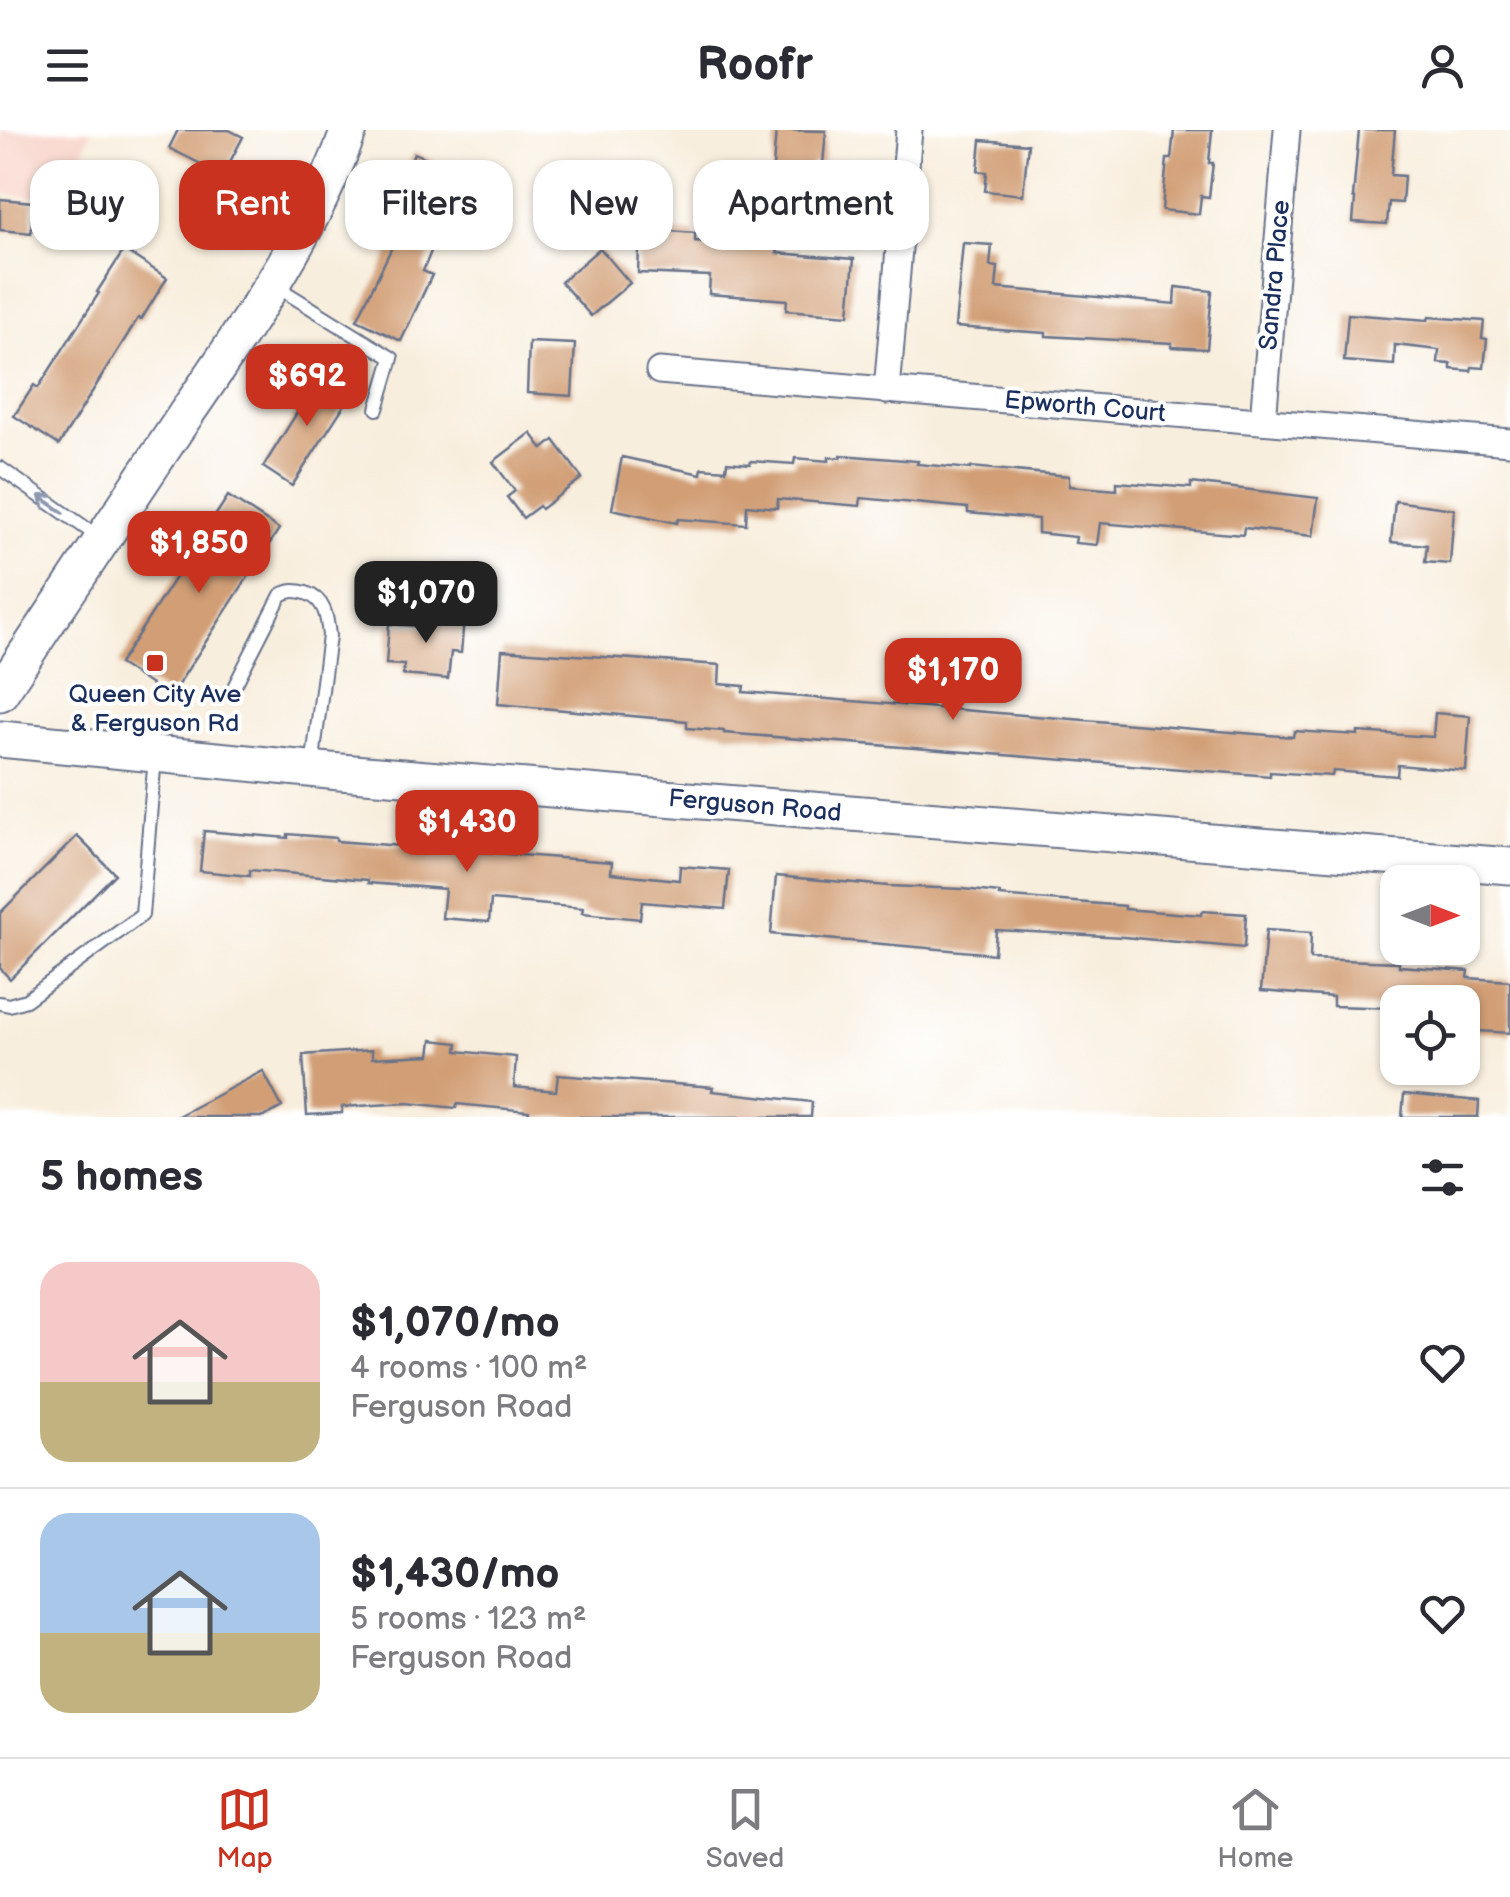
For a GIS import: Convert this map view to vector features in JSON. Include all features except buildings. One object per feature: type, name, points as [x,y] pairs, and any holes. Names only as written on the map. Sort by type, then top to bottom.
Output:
[{"type":"street","points":[[0,694],[259,307],[311,214],[348,130]]},
{"type":"street","points":[[887,391],[909,130]]},
{"type":"street","name":"Sandra Place","points":[[1263,421],[1288,130]]},
{"type":"street","name":"Epworth Court","points":[[659,372],[1510,442]]},
{"type":"street","name":"Ferguson Road","points":[[0,739],[312,770],[1510,866]]},
{"type":"lane","points":[[272,284],[392,358],[377,409]]},
{"type":"lane","points":[[0,468],[102,540]]},
{"type":"lane","points":[[234,686],[281,595],[288,590],[314,596],[327,615],[329,636],[312,770]]},
{"type":"lane","points":[[0,1003],[9,1005],[26,1000],[142,914],[155,754]]},
{"type":"shaded area","points":[[0,130],[92,130],[79,160],[30,160],[30,196],[0,194]]},
{"type":"place","name":"Queen City Ave & Ferguson Rd","points":[[155,663]]}]
